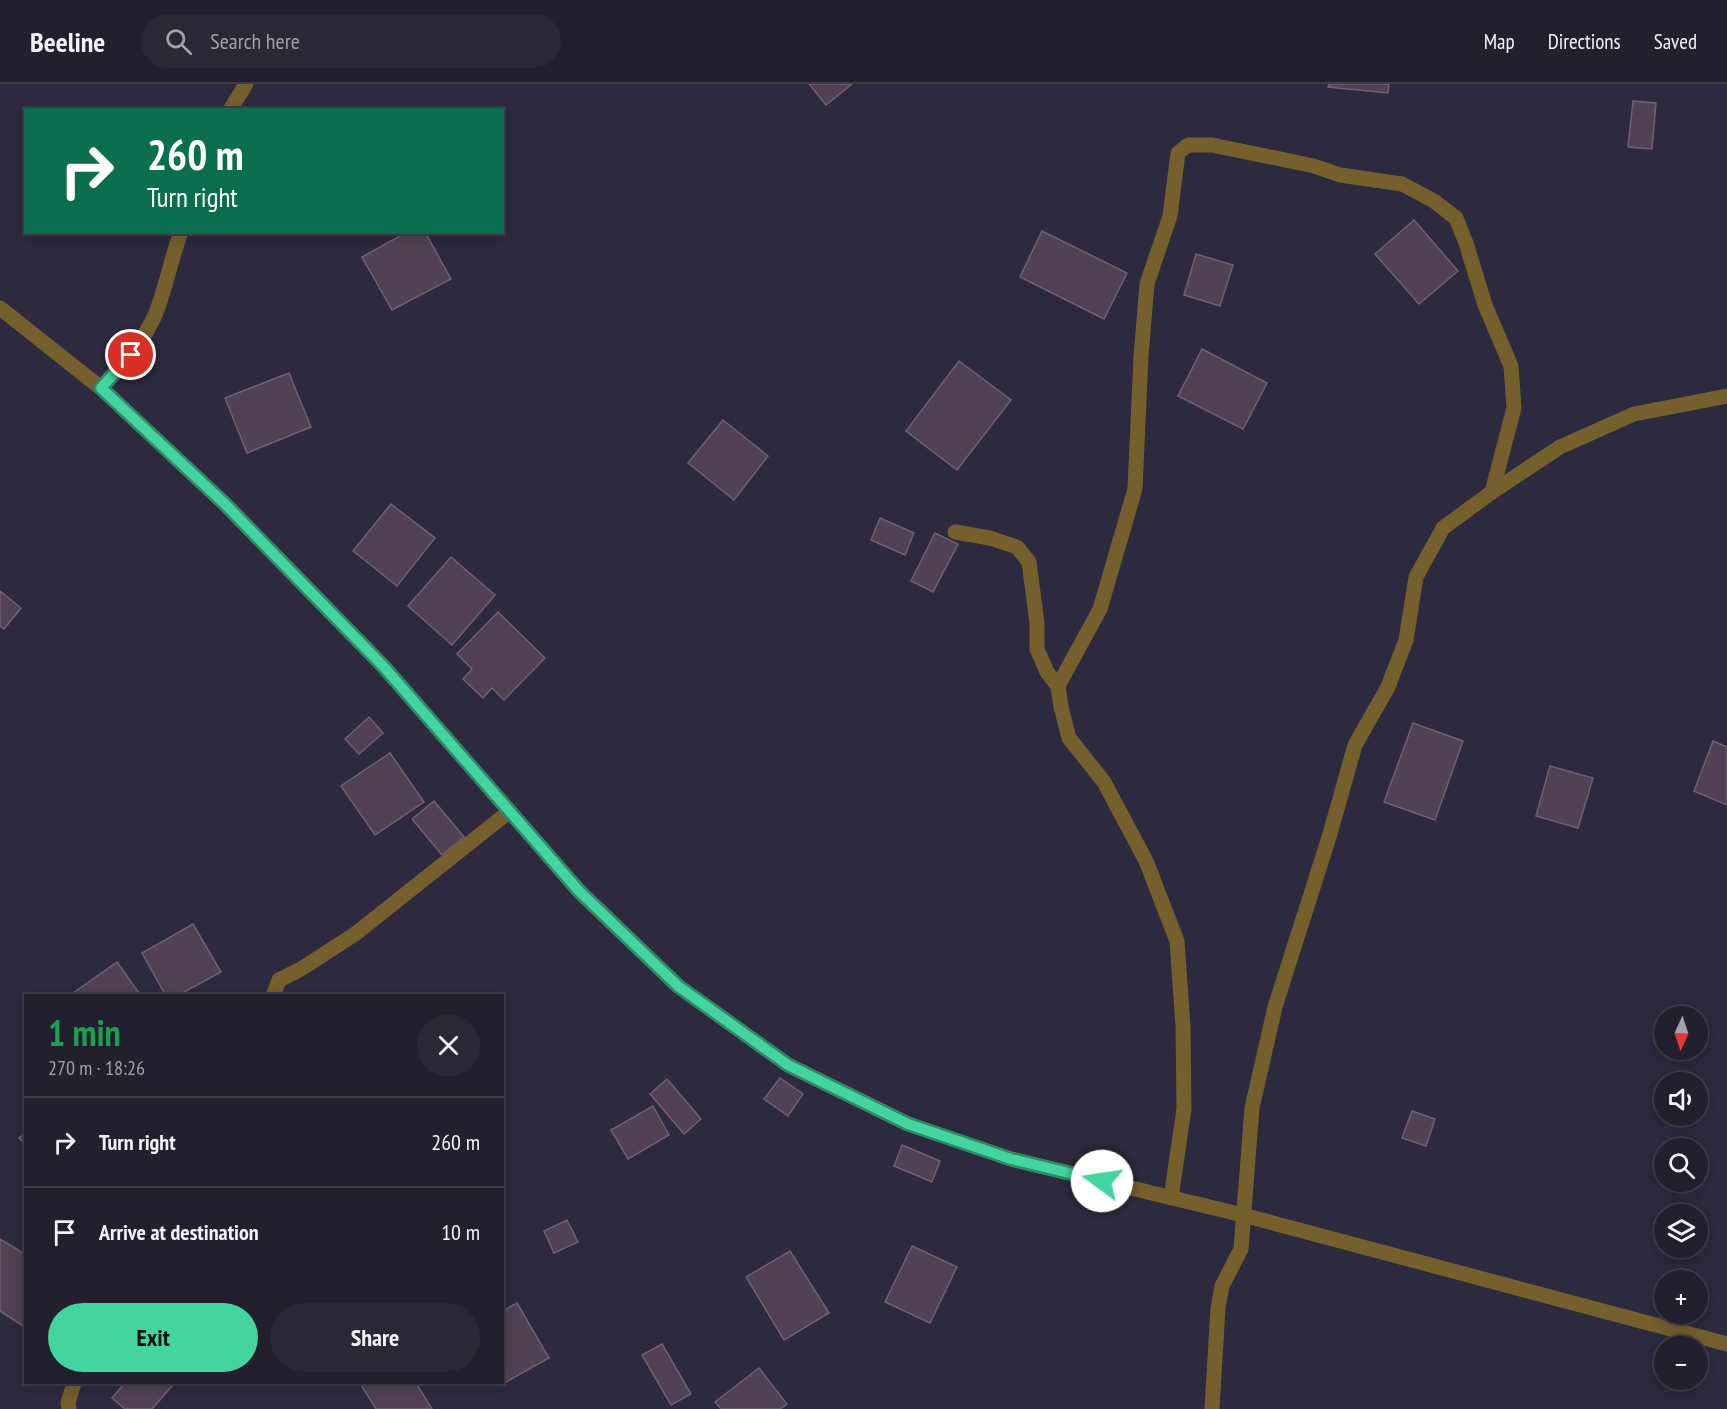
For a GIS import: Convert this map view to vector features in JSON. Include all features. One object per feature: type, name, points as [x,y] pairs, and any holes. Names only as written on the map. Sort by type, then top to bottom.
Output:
[{"type":"street","points":[[231,108],[246,84]]},
{"type":"street","points":[[1058,686],[1100,609],[1135,489],[1147,284],[1170,216],[1178,153],[1188,145],[1212,145],[1314,165],[1340,175],[1402,184],[1434,201],[1456,218],[1485,304],[1511,366],[1514,408],[1492,492]]},
{"type":"street","points":[[101,388],[131,355],[156,313],[180,234]]},
{"type":"street","points":[[0,308],[101,388],[225,504],[368,650],[579,891],[678,986],[788,1065],[918,1128],[1011,1159],[1243,1215],[1727,1344]]},
{"type":"street","points":[[1212,1409],[1218,1308],[1222,1286],[1241,1249],[1252,1108],[1275,1007],[1330,834],[1355,745],[1388,687],[1406,640],[1416,576],[1443,528],[1560,447],[1634,414],[1727,396]]},
{"type":"street","points":[[955,531],[990,538],[1017,547],[1029,562],[1037,622],[1037,650],[1047,672],[1058,686],[1069,738],[1104,782],[1146,861],[1177,940],[1183,1026],[1184,1109],[1171,1198]]},
{"type":"street","points":[[274,994],[279,980],[302,969],[355,934],[510,811]]},
{"type":"street","points":[[69,1409],[68,1403],[74,1384]]},
{"type":"building","points":[[809,84],[852,84],[826,105]]},
{"type":"building","points":[[1329,84],[1389,84],[1388,93],[1328,87]]},
{"type":"building","points":[[1633,101],[1656,103],[1652,149],[1628,147]]},
{"type":"building","points":[[1414,220],[1458,271],[1419,304],[1375,254]]},
{"type":"building","points":[[1042,231],[1127,273],[1104,319],[1020,277]]},
{"type":"building","points":[[403,234],[426,234],[451,279],[392,310],[362,257]]},
{"type":"building","points":[[1196,254],[1233,265],[1220,306],[1184,295]]},
{"type":"building","points":[[1202,349],[1267,383],[1243,429],[1178,396]]},
{"type":"building","points":[[959,361],[1011,400],[957,470],[906,431]]},
{"type":"building","points":[[289,373],[311,427],[247,453],[225,398]]},
{"type":"building","points":[[723,420],[768,456],[734,500],[688,463]]},
{"type":"building","points":[[391,504],[435,538],[397,586],[353,551]]},
{"type":"building","points":[[880,518],[914,533],[905,555],[871,540]]},
{"type":"building","points":[[935,533],[958,544],[933,592],[911,581]]},
{"type":"building","points":[[451,557],[495,595],[452,645],[408,606]]},
{"type":"building","points":[[0,591],[21,608],[4,629],[0,626]]},
{"type":"building","points":[[498,612],[545,658],[504,700],[492,688],[483,698],[463,679],[472,669],[457,654]]},
{"type":"building","points":[[369,717],[383,733],[359,754],[345,739]]},
{"type":"building","points":[[1413,723],[1463,741],[1435,820],[1384,802]]},
{"type":"building","points":[[1713,741],[1727,747],[1727,805],[1694,791]]},
{"type":"building","points":[[390,753],[424,802],[375,835],[341,786]]},
{"type":"building","points":[[1550,766],[1593,778],[1578,828],[1536,816]]},
{"type":"building","points":[[434,801],[464,837],[442,855],[412,819]]},
{"type":"building","points":[[193,924],[221,972],[181,994],[165,994],[142,953]]},
{"type":"building","points":[[117,962],[140,994],[72,994]]},
{"type":"building","points":[[780,1078],[803,1094],[788,1116],[764,1099]]},
{"type":"building","points":[[667,1079],[701,1119],[684,1134],[650,1094]]},
{"type":"building","points":[[653,1106],[669,1135],[628,1159],[611,1130]]},
{"type":"building","points":[[1412,1111],[1435,1119],[1426,1146],[1402,1138]]},
{"type":"building","points":[[24,1134],[24,1144],[19,1138]]},
{"type":"building","points":[[902,1145],[940,1161],[932,1182],[894,1166]]},
{"type":"building","points":[[567,1220],[578,1242],[554,1253],[544,1231]]},
{"type":"building","points":[[0,1239],[24,1254],[24,1325],[0,1311]]},
{"type":"building","points":[[912,1246],[957,1267],[930,1323],[885,1302]]},
{"type":"building","points":[[790,1251],[829,1313],[784,1340],[746,1277]]},
{"type":"building","points":[[517,1303],[549,1358],[506,1382],[504,1378],[504,1310]]},
{"type":"building","points":[[662,1344],[691,1394],[671,1405],[642,1355]]},
{"type":"building","points":[[759,1368],[787,1404],[780,1409],[721,1409],[715,1402]]},
{"type":"building","points":[[124,1384],[173,1385],[152,1409],[125,1409],[112,1398]]},
{"type":"building","points":[[417,1384],[432,1409],[376,1409],[361,1385]]},
{"type":"route","points":[[131,355],[101,388],[225,504],[384,667],[579,891],[678,986],[788,1065],[908,1124],[1011,1159],[1102,1181]]}]
